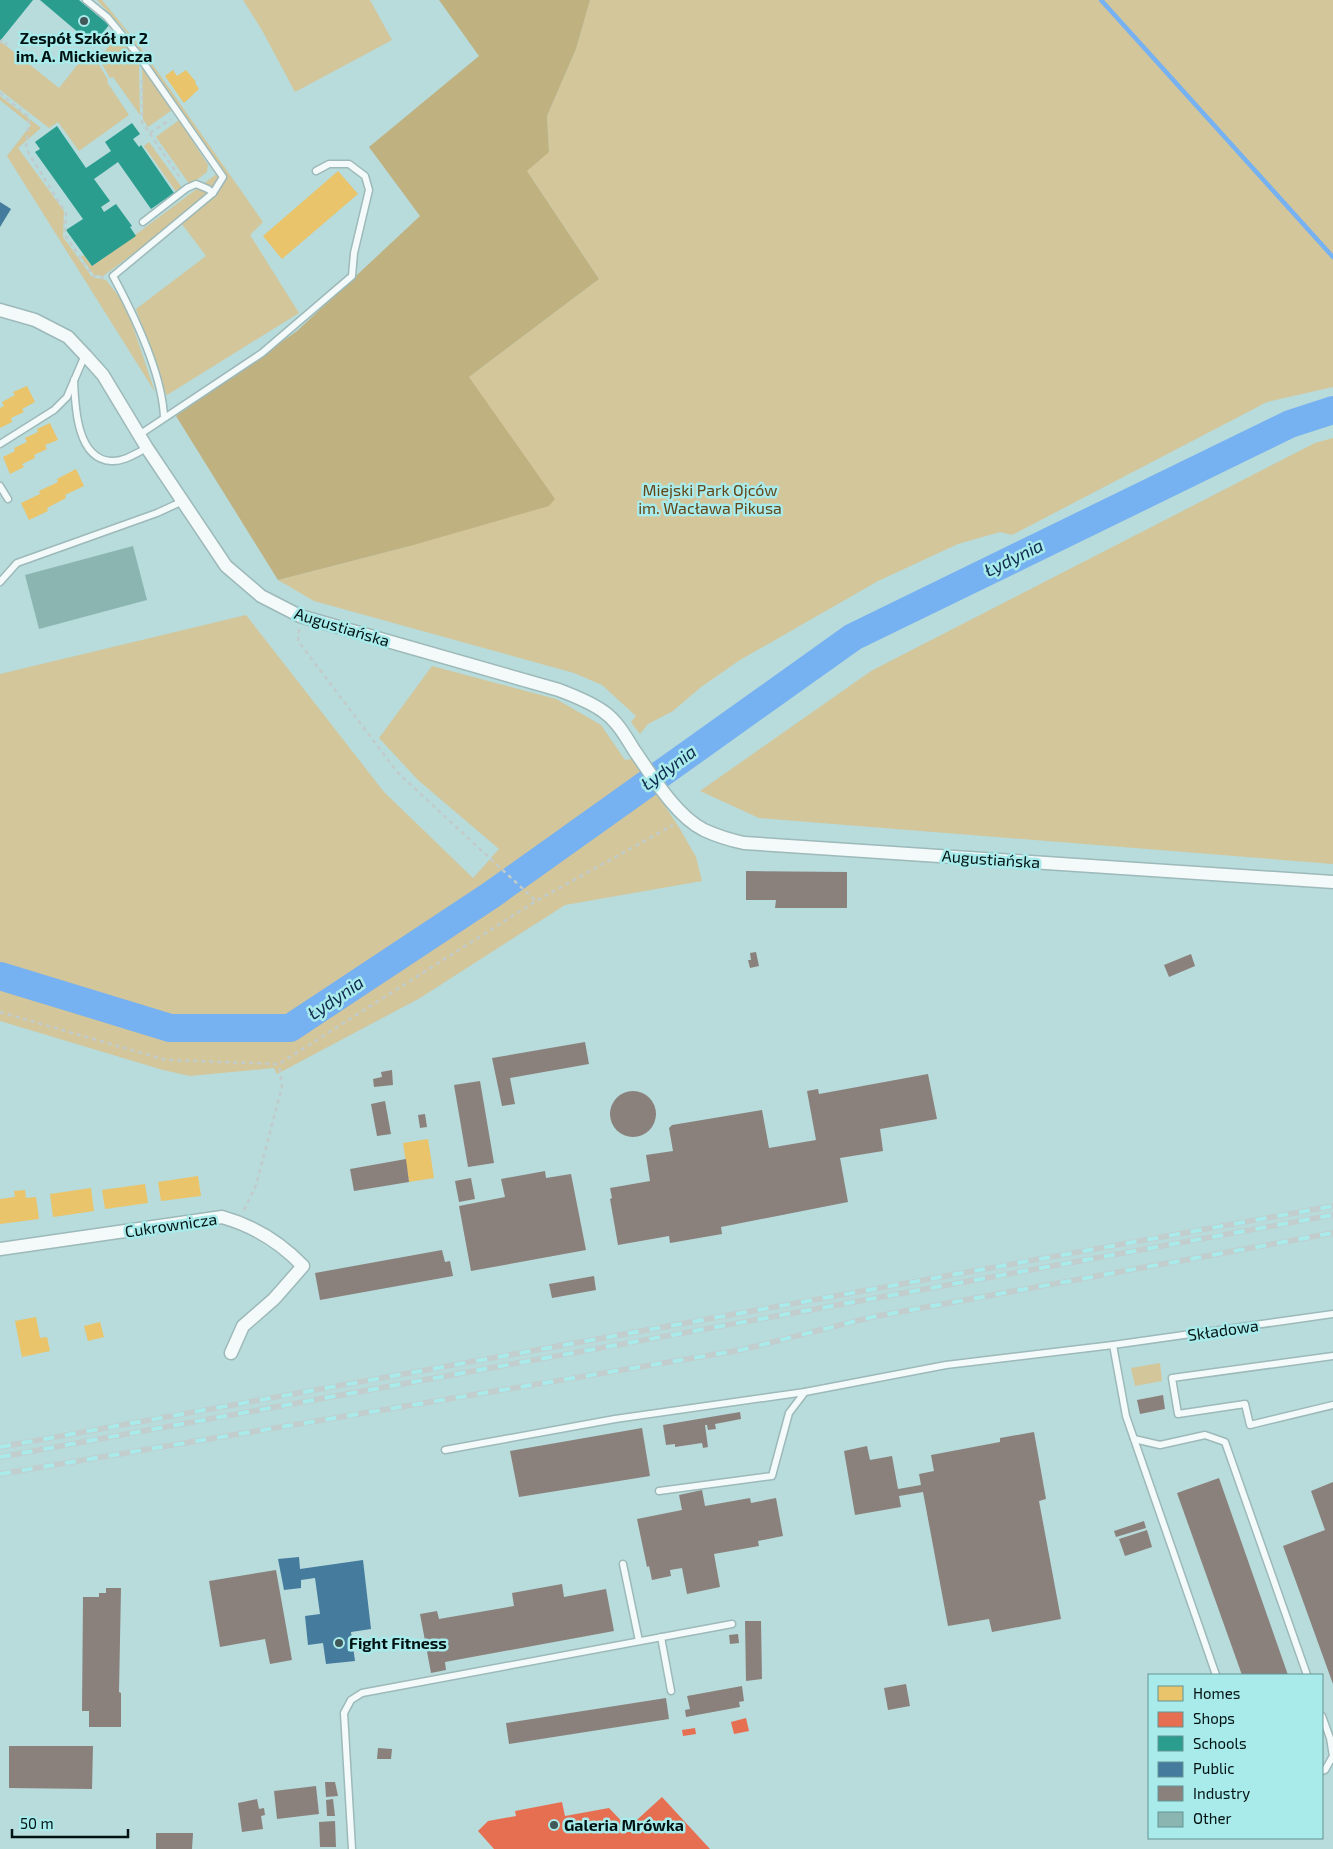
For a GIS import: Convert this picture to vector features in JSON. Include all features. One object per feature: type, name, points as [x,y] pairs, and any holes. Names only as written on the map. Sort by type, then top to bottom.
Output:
[{"type":"street","name":"Augustiańska","points":[[0,310],[35,320],[68,337],[85,355],[103,376],[139,435],[226,566],[261,596],[300,616],[559,690],[580,698],[604,712],[622,731],[665,795],[703,829],[744,843],[1333,882]]},
{"type":"street","name":"Cukrownicza","points":[[0,1249],[222,1217],[244,1223],[286,1248],[303,1266],[274,1299],[243,1326],[231,1353]]},
{"type":"lane","points":[[86,0],[108,17],[142,61],[223,177],[213,193],[112,276],[132,311],[161,388],[164,417]]},
{"type":"lane","points":[[139,435],[262,353],[352,276],[354,254],[369,190],[365,176],[348,164],[329,164],[316,171]]},
{"type":"lane","points":[[143,222],[187,188],[196,184],[213,193]]},
{"type":"lane","points":[[0,444],[54,410],[67,397],[85,355]]},
{"type":"lane","points":[[74,380],[75,407],[79,428],[90,450],[103,460],[112,461],[121,460],[148,448]]},
{"type":"lane","points":[[0,486],[8,499]]},
{"type":"lane","points":[[0,582],[17,563],[157,513],[183,501]]},
{"type":"lane","name":"Składowa","points":[[445,1450],[615,1419],[805,1392],[946,1365],[1113,1346],[1333,1314]]},
{"type":"lane","points":[[1113,1346],[1126,1416],[1216,1674]]},
{"type":"lane","points":[[1333,1356],[1172,1378],[1178,1414],[1245,1404],[1250,1425],[1333,1405]]},
{"type":"lane","points":[[659,1491],[772,1476],[789,1413],[805,1392]]},
{"type":"lane","points":[[1134,1439],[1160,1446],[1205,1435],[1225,1442],[1307,1674]]},
{"type":"lane","points":[[623,1564],[638,1641]]},
{"type":"lane","points":[[352,1849],[344,1713],[351,1700],[362,1692],[732,1624]]},
{"type":"lane","points":[[661,1637],[671,1690]]},
{"type":"lane","points":[[1323,1719],[1330,1738],[1333,1756],[1325,1770],[1323,1770]]},
{"type":"path","points":[[0,43],[2,40],[7,44]]},
{"type":"path","points":[[142,61],[142,122],[187,188]]},
{"type":"path","points":[[0,93],[29,117],[26,150],[66,213],[65,235],[93,276],[104,278],[112,276]]},
{"type":"path","points":[[150,134],[178,113]]},
{"type":"path","points":[[300,616],[298,641],[398,773],[536,900]]},
{"type":"path","points":[[0,1012],[166,1060],[279,1064],[536,900],[688,817]]},
{"type":"path","points":[[222,1217],[242,1213],[256,1186],[282,1087],[279,1064]]},
{"type":"green space","points":[[97,0],[102,0],[141,48],[263,222],[250,235],[299,313],[167,395],[136,309],[206,256],[179,220],[103,276],[94,275],[81,257],[84,255],[92,266],[222,170],[130,36]]},
{"type":"green space","points":[[243,0],[370,0],[392,40],[295,92],[263,32]]},
{"type":"green space","name":"Miejski Park Ojców im. Wacława Pikusa","points":[[590,0],[1333,0],[1333,387],[1267,402],[1012,535],[1000,532],[958,544],[878,581],[740,660],[701,687],[673,711],[648,724],[640,734],[631,722],[636,716],[602,685],[574,673],[314,601],[278,580],[410,546],[469,377],[599,279],[527,171],[549,151],[547,116],[576,49]]},
{"type":"green space","points":[[121,36],[139,62],[140,115],[113,77],[110,78],[99,59],[116,37]]},
{"type":"green space","points":[[0,41],[59,88],[86,54],[95,58],[108,80],[107,82],[129,115],[79,151],[58,122],[49,128],[0,90]]},
{"type":"green space","points":[[142,67],[172,110],[148,127],[143,119]]},
{"type":"green space","points":[[0,96],[41,128],[18,148],[64,211],[63,237],[92,277],[106,280],[128,308],[155,392],[7,156],[31,125],[0,100]]},
{"type":"green space","points":[[179,120],[208,165],[207,172],[190,185],[156,137]]},
{"type":"green space","points":[[149,142],[183,189],[177,193],[144,146]]},
{"type":"green space","points":[[1333,438],[1333,864],[759,818],[700,791],[871,671],[1315,443]]},
{"type":"green space","points":[[246,615],[384,792],[473,878],[499,849],[418,780],[379,738],[432,666],[556,699],[601,725],[625,760],[640,758],[665,795],[661,800],[696,857],[702,881],[565,905],[420,998],[277,1074],[274,1068],[190,1076],[163,1070],[0,1021],[0,674]]},
{"type":"green space","points":[[1160,1363],[1162,1381],[1135,1386],[1131,1368]]},
{"type":"shaded area","points":[[439,0],[590,0],[576,49],[547,116],[549,152],[527,171],[599,279],[469,377],[555,499],[549,506],[410,546],[278,580],[176,416],[297,331],[420,216],[369,147],[479,56]]},
{"type":"building: Homes","points":[[173,70],[177,76],[186,70],[199,89],[184,103],[165,76]]},
{"type":"building: Homes","points":[[338,171],[358,194],[282,259],[263,236]]},
{"type":"building: Homes","points":[[27,386],[35,402],[22,409],[24,412],[11,418],[12,422],[0,428],[0,408],[4,406],[2,402],[15,395],[13,392]]},
{"type":"building: Homes","points":[[50,423],[58,440],[45,445],[47,449],[34,455],[35,458],[22,464],[24,467],[10,474],[3,457],[15,451],[14,448],[27,442],[25,438],[38,432],[37,429]]},
{"type":"building: Homes","points":[[76,469],[84,486],[65,495],[66,498],[47,508],[48,511],[29,520],[21,503],[40,494],[39,491],[58,482],[57,479]]},
{"type":"building: Homes","points":[[428,1139],[434,1178],[409,1182],[403,1143]]},
{"type":"building: Homes","points":[[198,1176],[201,1196],[161,1201],[158,1182]]},
{"type":"building: Homes","points":[[145,1184],[148,1203],[105,1209],[102,1190]]},
{"type":"building: Homes","points":[[91,1188],[94,1211],[53,1217],[50,1194]]},
{"type":"building: Homes","points":[[25,1190],[26,1198],[36,1197],[39,1219],[0,1224],[0,1199],[15,1197],[14,1191]]},
{"type":"building: Homes","points":[[36,1317],[40,1338],[47,1337],[50,1351],[22,1357],[15,1321]]},
{"type":"building: Homes","points":[[100,1322],[104,1337],[88,1341],[84,1326]]},
{"type":"building: Shops","points":[[746,1718],[749,1731],[734,1734],[731,1722]]},
{"type":"building: Shops","points":[[695,1728],[696,1734],[683,1736],[682,1730]]},
{"type":"building: Shops","name":"Galeria Mrówka","points":[[662,1797],[710,1849],[494,1849],[478,1831],[488,1821],[516,1816],[515,1811],[562,1802],[565,1816],[609,1808],[628,1828]]},
{"type":"building: Schools","name":"Zespół Szkół nr 2 im. A. Mickiewicza","points":[[0,0],[33,0],[0,41]]},
{"type":"building: Schools","name":"Zespół Szkół nr 2 im. A. Mickiewicza","points":[[40,0],[79,0],[109,25],[93,45]]},
{"type":"building: Schools","points":[[132,123],[140,134],[133,139],[139,147],[141,145],[174,193],[151,209],[118,162],[94,179],[110,201],[101,207],[104,212],[116,204],[132,226],[130,227],[136,236],[92,266],[66,230],[83,219],[35,152],[40,149],[35,142],[57,126],[86,168],[111,151],[105,142]]},
{"type":"building: Public","points":[[0,202],[11,209],[0,227]]},
{"type":"building: Public","points":[[299,1557],[300,1569],[363,1560],[371,1629],[351,1632],[355,1661],[326,1664],[323,1643],[308,1645],[305,1616],[320,1614],[315,1578],[301,1580],[301,1588],[284,1590],[278,1559]]},
{"type":"building: Industry","points":[[746,871],[847,872],[847,908],[775,908],[776,900],[746,900]]},
{"type":"building: Industry","points":[[756,952],[759,966],[750,968],[748,960],[751,960],[750,953]]},
{"type":"building: Industry","points":[[1191,954],[1195,966],[1169,977],[1164,965]]},
{"type":"building: Industry","points":[[585,1042],[589,1064],[510,1078],[515,1104],[502,1106],[492,1058]]},
{"type":"building: Industry","points":[[392,1070],[393,1085],[374,1087],[373,1079],[382,1077],[381,1072]]},
{"type":"building: Industry","points":[[928,1074],[937,1119],[880,1129],[883,1151],[840,1158],[848,1202],[721,1227],[722,1234],[670,1243],[669,1236],[618,1245],[610,1199],[612,1198],[610,1188],[650,1181],[646,1155],[673,1151],[669,1128],[672,1125],[762,1110],[769,1148],[816,1140],[807,1091],[818,1089],[819,1094]]},
{"type":"building: Industry","points":[[480,1081],[494,1163],[468,1167],[454,1085]]},
{"type":"building: Industry","points":[[633,1091],[646,1095],[652,1101],[656,1114],[652,1127],[646,1133],[633,1137],[620,1133],[614,1127],[610,1114],[614,1101],[620,1095]]},
{"type":"building: Industry","points":[[385,1101],[391,1134],[377,1136],[371,1104]]},
{"type":"building: Industry","points":[[425,1114],[427,1127],[420,1128],[418,1115]]},
{"type":"building: Industry","points":[[406,1159],[409,1182],[354,1191],[350,1169]]},
{"type":"building: Industry","points":[[545,1171],[546,1178],[571,1174],[586,1250],[471,1271],[459,1206],[505,1197],[501,1179]]},
{"type":"building: Industry","points":[[471,1178],[475,1199],[459,1202],[455,1181]]},
{"type":"building: Industry","points":[[442,1250],[445,1262],[450,1261],[453,1276],[320,1300],[315,1273]]},
{"type":"building: Industry","points":[[594,1276],[596,1290],[552,1298],[549,1284]]},
{"type":"building: Industry","points":[[1163,1395],[1165,1409],[1140,1414],[1137,1400]]},
{"type":"building: Industry","points":[[740,1412],[741,1419],[715,1424],[716,1429],[708,1430],[707,1425],[705,1425],[708,1447],[703,1448],[702,1443],[675,1447],[675,1444],[666,1445],[663,1425]]},
{"type":"building: Industry","points":[[642,1428],[650,1476],[519,1497],[510,1451]]},
{"type":"building: Industry","points":[[1034,1432],[1046,1499],[1039,1501],[1061,1619],[992,1632],[989,1619],[948,1626],[923,1492],[899,1496],[901,1507],[855,1515],[844,1451],[867,1446],[870,1460],[892,1456],[898,1489],[921,1485],[919,1474],[934,1471],[931,1455],[1000,1442],[1000,1438]]},
{"type":"building: Industry","points":[[1219,1478],[1288,1674],[1242,1674],[1177,1493]]},
{"type":"building: Industry","points":[[1333,1482],[1333,1684],[1283,1546],[1325,1530],[1311,1491]]},
{"type":"building: Industry","points":[[702,1490],[705,1506],[750,1498],[751,1503],[776,1498],[783,1536],[758,1541],[759,1546],[714,1554],[720,1587],[687,1594],[682,1568],[670,1570],[671,1576],[652,1580],[649,1566],[647,1567],[637,1519],[682,1510],[679,1495]]},
{"type":"building: Industry","points":[[1144,1521],[1146,1528],[1116,1537],[1114,1531]]},
{"type":"building: Industry","points":[[1147,1530],[1152,1547],[1125,1556],[1119,1539]]},
{"type":"building: Industry","points":[[276,1570],[292,1660],[270,1664],[265,1639],[220,1647],[209,1581]]},
{"type":"building: Industry","points":[[562,1584],[564,1597],[606,1589],[614,1631],[445,1662],[446,1670],[431,1673],[420,1614],[437,1611],[439,1619],[514,1606],[512,1593]]},
{"type":"building: Industry","points":[[106,1588],[121,1588],[119,1692],[121,1693],[121,1727],[89,1727],[89,1711],[82,1711],[83,1597],[99,1597],[99,1593],[106,1593]]},
{"type":"building: Industry","points":[[745,1621],[761,1621],[762,1679],[746,1681]]},
{"type":"building: Industry","points":[[738,1634],[739,1643],[730,1644],[729,1635]]},
{"type":"building: Industry","points":[[906,1684],[910,1706],[888,1710],[884,1688]]},
{"type":"building: Industry","points":[[742,1686],[744,1701],[739,1702],[740,1707],[686,1717],[685,1710],[690,1709],[687,1696]]},
{"type":"building: Industry","points":[[666,1698],[669,1719],[509,1744],[506,1723]]},
{"type":"building: Industry","points":[[9,1746],[93,1746],[92,1789],[9,1788]]},
{"type":"building: Industry","points":[[378,1748],[392,1749],[391,1759],[377,1759]]},
{"type":"building: Industry","points":[[325,1782],[335,1782],[338,1796],[326,1797]]},
{"type":"building: Industry","points":[[316,1786],[319,1814],[277,1819],[274,1791]]},
{"type":"building: Industry","points":[[257,1799],[259,1809],[264,1808],[265,1815],[261,1816],[263,1829],[242,1832],[238,1803]]},
{"type":"building: Industry","points":[[333,1799],[335,1816],[327,1816],[326,1800]]},
{"type":"building: Industry","points":[[335,1821],[336,1847],[320,1847],[319,1822]]},
{"type":"building: Industry","points":[[156,1833],[193,1833],[192,1849],[156,1849]]},
{"type":"building: Other","points":[[133,546],[147,600],[39,629],[25,575]]},
{"type":"waterway","points":[[1101,0],[1333,257]]},
{"type":"waterway","name":"Łydynia","points":[[0,976],[170,1028],[290,1028],[491,895],[853,637],[1290,424],[1333,410]]},
{"type":"railway","points":[[0,1447],[1333,1206]]},
{"type":"railway","points":[[0,1457],[1333,1215]]},
{"type":"railway","points":[[0,1474],[741,1350],[872,1317],[1333,1233]]},
{"type":"place","name":"Zespół Szkół nr 2 im. A. Mickiewicza","points":[[84,21]]},
{"type":"place","name":"Fight Fitness","points":[[339,1643]]},
{"type":"place","name":"Galeria Mrówka","points":[[554,1825]]}]
